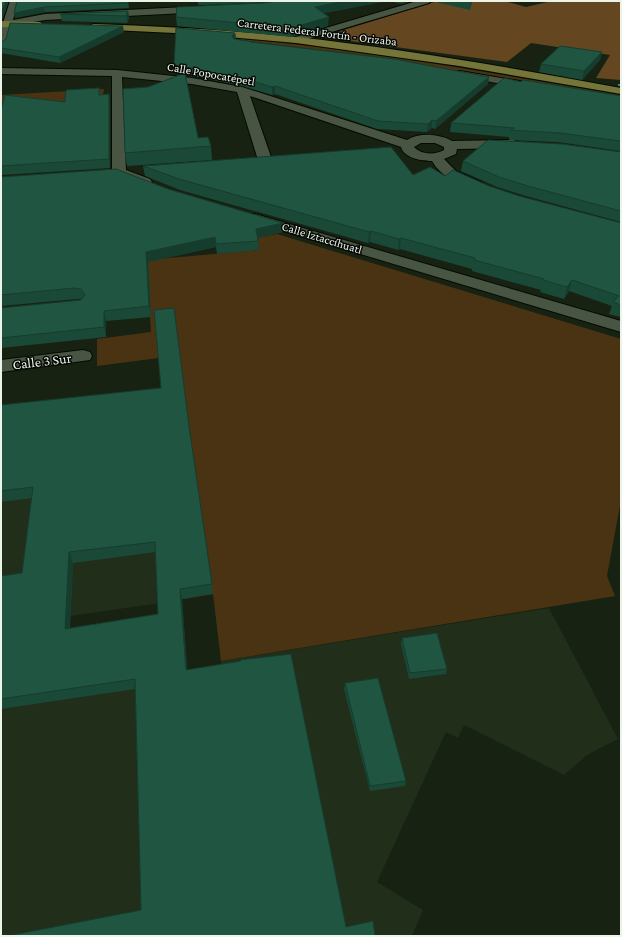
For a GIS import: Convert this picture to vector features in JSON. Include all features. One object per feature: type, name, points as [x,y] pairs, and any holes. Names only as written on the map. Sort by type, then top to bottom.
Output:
[{"type":"main road","points":[[4,24],[71,26]]},
{"type":"main road","name":"Carretera Federal Fortín - Orizaba","points":[[86,26],[295,40],[374,50],[523,73],[621,91]]},
{"type":"street","points":[[1,44],[4,24],[14,1]]},
{"type":"street","points":[[295,40],[426,1]]},
{"type":"street","points":[[4,24],[45,17],[216,9]]},
{"type":"street","points":[[239,43],[387,61],[539,87]]},
{"type":"street","name":"Calle Popocatépetl","points":[[1,71],[117,73],[192,81],[242,90],[408,148],[423,156],[436,157]]},
{"type":"street","points":[[117,73],[119,172]]},
{"type":"street","points":[[490,90],[501,81]]},
{"type":"street","points":[[242,90],[265,160]]},
{"type":"street","points":[[561,91],[621,101]]},
{"type":"street","points":[[433,139],[444,129]]},
{"type":"street","points":[[386,152],[408,148],[414,141],[433,139],[443,141],[450,145],[526,144]]},
{"type":"street","points":[[450,145],[451,151],[448,154],[436,157],[439,164],[450,173],[491,191]]},
{"type":"street","points":[[249,161],[280,159]]},
{"type":"street","points":[[103,173],[150,170]]},
{"type":"street","points":[[119,172],[161,188]]},
{"type":"street","name":"Calle Iztaccíhuatl","points":[[243,214],[621,327]]},
{"type":"street","name":"Calle 3 Sur","points":[[1,366],[83,356]]},
{"type":"shaded area","points":[[438,1],[504,1],[526,7],[552,1],[621,1],[621,80],[596,78],[610,55],[531,43],[507,62],[321,37]]},
{"type":"shaded area","points":[[242,38],[371,53],[621,95],[621,98],[367,56],[240,40]]},
{"type":"shaded area","points":[[104,89],[103,95],[63,110],[1,102],[1,95]]},
{"type":"shaded area","points":[[277,234],[621,339],[621,500],[607,576],[615,596],[221,661],[213,594],[160,603],[167,440],[159,358],[97,366],[97,339],[151,332],[146,260],[259,250],[257,238]]},
{"type":"shaded area","points":[[153,442],[160,603],[1,626],[1,460]]},
{"type":"shaded area","points":[[549,608],[618,739],[587,755],[564,775],[464,725],[458,738],[446,732],[377,882],[423,910],[412,936],[259,936],[221,661]]},
{"type":"shaded area","points":[[136,628],[145,936],[1,936],[1,649]]},
{"type":"building","points":[[1,1],[6,1],[1,14]]},
{"type":"building","points":[[17,1],[128,1],[128,3],[44,7],[14,13]]},
{"type":"building","points":[[278,1],[345,1],[315,7],[329,17],[291,28],[176,17],[177,7]]},
{"type":"building","points":[[128,11],[126,16],[60,14]]},
{"type":"building","points":[[10,23],[123,26],[59,57],[1,48],[1,42],[6,39]]},
{"type":"building","points":[[176,28],[235,33],[232,36],[234,39],[253,42],[251,42],[394,59],[489,77],[436,121],[432,120],[428,124],[378,121],[275,86],[272,87],[242,78],[174,65]]},
{"type":"building","points":[[560,46],[602,52],[584,71],[541,64]]},
{"type":"building","points":[[185,73],[198,138],[208,137],[211,146],[125,153],[123,89],[148,87]]},
{"type":"building","points":[[504,78],[521,82],[523,80],[621,96],[621,141],[560,133],[510,130],[515,128],[451,123]]},
{"type":"building","points":[[99,88],[99,95],[109,94],[109,159],[1,166],[1,110],[5,95],[65,102],[66,90]]},
{"type":"building","points":[[488,140],[562,144],[621,152],[621,211],[499,177],[463,161]]},
{"type":"building","points":[[391,147],[413,175],[430,167],[445,176],[453,170],[489,186],[519,196],[621,223],[621,305],[613,302],[619,296],[572,280],[567,287],[543,280],[544,279],[474,260],[475,258],[401,238],[399,239],[371,231],[369,232],[179,179],[143,166]]},
{"type":"building","points":[[116,169],[168,189],[283,223],[256,229],[258,241],[216,244],[215,237],[146,252],[149,306],[104,311],[104,327],[1,338],[1,308],[81,300],[85,295],[81,289],[74,288],[1,295],[1,177]]},
{"type":"building","points":[[174,308],[189,426],[212,584],[180,589],[186,670],[241,661],[240,660],[291,654],[346,927],[373,921],[375,936],[7,936],[141,910],[135,679],[1,699],[1,576],[22,573],[33,487],[1,491],[1,405],[161,388],[154,310]],"holes":[[[155,542],[158,614],[65,629],[69,552]]]},
{"type":"building","points":[[437,633],[447,669],[410,673],[402,638]]},
{"type":"building","points":[[378,678],[406,781],[370,786],[345,683]]}]
